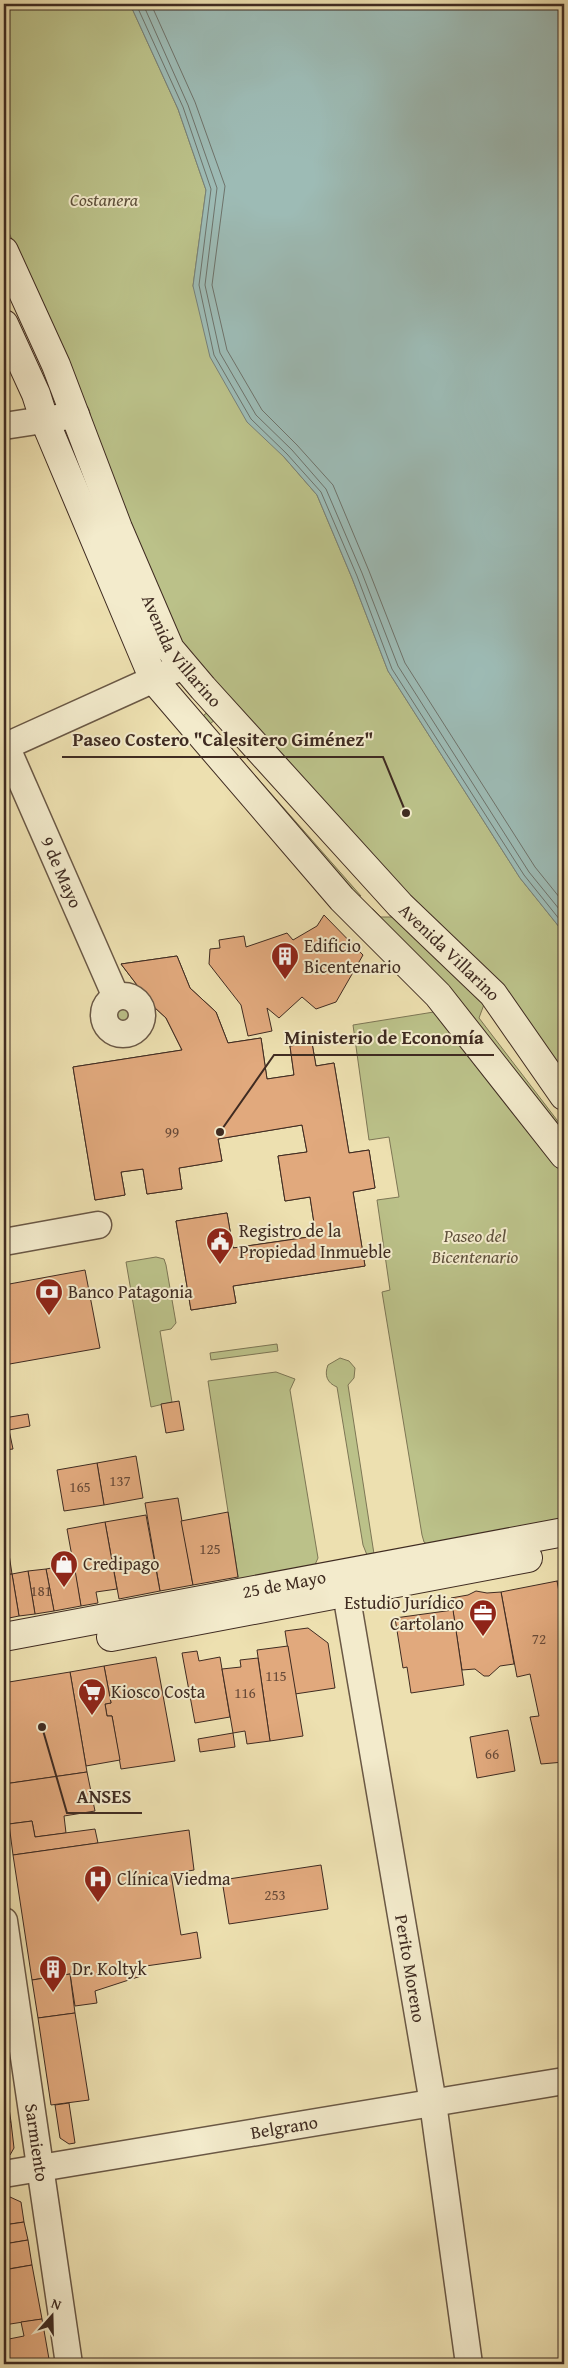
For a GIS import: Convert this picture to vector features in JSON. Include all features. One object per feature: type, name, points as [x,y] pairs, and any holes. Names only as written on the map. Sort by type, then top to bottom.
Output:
[{"type":"main road","name":"Avenida Villarino","points":[[4,251],[56,365],[118,528],[170,649],[400,905],[493,994],[564,1096]]},
{"type":"main road","name":"Avenida Villarino","points":[[4,324],[36,394],[44,418],[154,680],[342,899],[438,995],[564,1155]]},
{"type":"main road","name":"25 de Mayo","points":[[4,1656],[345,1584],[564,1532]]},
{"type":"main road","name":"25 de Mayo","points":[[4,1637],[564,1551]]},
{"type":"street","points":[[4,426],[44,418],[76,415]]},
{"type":"street","points":[[5,747],[184,666]]},
{"type":"street","name":"9 de Mayo","points":[[5,747],[116,997]]},
{"type":"street","points":[[4,1242],[98,1225]]},
{"type":"street","name":"Perito Moreno","points":[[345,1584],[433,2103],[470,2364]]},
{"type":"street","name":"Sarmiento","points":[[4,1921],[69,2364]]},
{"type":"street","name":"Belgrano","points":[[4,2174],[564,2081]]},
{"type":"green space","name":"Costanera","points":[[4,4],[130,4],[178,109],[206,190],[193,286],[284,457],[317,495],[388,671],[520,878],[564,933],[564,1078],[415,906],[180,643],[94,432],[68,362],[4,222]]},
{"type":"green space","points":[[209,712],[217,718],[210,724],[361,896],[351,895],[202,718]]},
{"type":"green space","points":[[361,907],[373,909],[381,917],[401,917],[486,999],[479,1018],[560,1124],[564,1116],[564,1144]]},
{"type":"green space","points":[[123,1002],[132,1006],[136,1015],[132,1024],[123,1028],[114,1024],[110,1015],[114,1006]]},
{"type":"green space","name":"Paseo del Bicentenario","points":[[440,1011],[564,1171],[564,1524],[431,1547],[424,1542],[422,1535],[382,1292],[390,1290],[377,1200],[399,1197],[389,1137],[369,1140],[353,1025]]},
{"type":"green space","points":[[156,1257],[164,1259],[166,1265],[176,1323],[171,1329],[160,1331],[172,1402],[151,1407],[126,1262]]},
{"type":"green space","points":[[277,1344],[278,1351],[211,1360],[210,1353]]},
{"type":"green space","points":[[340,1358],[349,1361],[355,1368],[354,1378],[348,1385],[374,1554],[367,1555],[363,1545],[337,1387],[329,1381],[326,1375],[328,1365]]},
{"type":"green space","points":[[276,1372],[295,1379],[290,1390],[318,1558],[313,1569],[239,1583],[208,1381]]},
{"type":"water","points":[[130,4],[564,4],[564,933],[520,878],[388,671],[317,495],[284,457],[247,422],[210,357],[193,286],[206,190],[178,109]]},
{"type":"building","name":"Edificio Bicentenario","points":[[324,915],[363,955],[336,1002],[316,1009],[302,997],[279,1018],[267,1008],[272,1031],[248,1036],[241,1005],[209,964],[210,949],[220,948],[219,940],[244,936],[246,947],[287,933],[293,940],[317,926]]},
{"type":"building","points":[[177,956],[190,988],[216,1012],[228,1043],[261,1038],[267,1079],[294,1075],[290,1046],[312,1043],[316,1066],[334,1063],[349,1153],[369,1150],[375,1188],[353,1192],[365,1266],[233,1286],[236,1303],[191,1310],[176,1221],[227,1213],[233,1248],[316,1236],[310,1197],[285,1201],[278,1156],[307,1152],[302,1125],[218,1139],[222,1161],[179,1168],[182,1189],[147,1194],[143,1169],[121,1172],[125,1195],[95,1200],[73,1067],[182,1050],[166,1018],[153,1006],[121,964]],"holes":[[[138,1114],[142,1144],[114,1147],[111,1117]],[[178,1117],[182,1147],[166,1150],[162,1119]]]},
{"type":"building","points":[[177,956],[190,988],[216,1012],[228,1043],[261,1038],[267,1079],[294,1075],[290,1046],[312,1043],[316,1066],[334,1063],[349,1153],[369,1150],[375,1188],[353,1192],[365,1266],[233,1286],[236,1303],[191,1310],[176,1221],[227,1213],[233,1248],[316,1236],[310,1197],[285,1201],[278,1156],[307,1152],[302,1125],[218,1139],[222,1161],[179,1168],[182,1189],[147,1194],[143,1169],[121,1172],[125,1195],[95,1200],[73,1067],[182,1050],[166,1018],[153,1006],[121,964]]},
{"type":"building","name":"Banco Patagonia","points":[[85,1270],[100,1348],[4,1365],[4,1285]]},
{"type":"building","points":[[179,1401],[184,1430],[166,1433],[161,1404]]},
{"type":"building","points":[[28,1414],[30,1426],[9,1430],[13,1449],[4,1450],[4,1418]]},
{"type":"building","points":[[136,1456],[143,1498],[104,1505],[97,1463]]},
{"type":"building","points":[[97,1463],[104,1505],[64,1511],[57,1470]]},
{"type":"building","points":[[178,1498],[193,1585],[160,1591],[145,1503]]},
{"type":"building","points":[[228,1512],[238,1577],[193,1585],[181,1521]]},
{"type":"building","points":[[146,1515],[160,1591],[119,1599],[105,1522]]},
{"type":"building","points":[[4,1521],[12,1574],[4,1575]]},
{"type":"building","points":[[105,1522],[117,1589],[96,1592],[98,1603],[81,1606],[67,1529]]},
{"type":"building","name":"Credipago","points":[[74,1564],[81,1606],[54,1611],[46,1569]]},
{"type":"building","points":[[46,1569],[54,1611],[35,1614],[28,1571]]},
{"type":"building","points":[[28,1571],[35,1614],[19,1616],[12,1574]]},
{"type":"building","points":[[12,1574],[19,1616],[4,1619],[4,1575]]},
{"type":"building","points":[[564,1580],[564,1619],[557,1581]]},
{"type":"building","points":[[557,1581],[564,1619],[564,1762],[541,1764],[530,1717],[539,1716],[530,1674],[517,1677],[501,1592]]},
{"type":"building","name":"Estudio Jurídico Cartolano","points":[[476,1591],[487,1593],[501,1592],[514,1664],[500,1666],[489,1676],[484,1676],[475,1669],[462,1670],[451,1598],[468,1595]]},
{"type":"building","points":[[453,1610],[464,1685],[411,1693],[407,1667],[403,1668],[395,1618]]},
{"type":"building","points":[[308,1628],[328,1643],[335,1688],[295,1694],[285,1631]]},
{"type":"building","points":[[288,1646],[303,1736],[270,1741],[257,1650]]},
{"type":"building","points":[[197,1651],[199,1661],[220,1657],[230,1717],[195,1723],[182,1653]]},
{"type":"building","points":[[156,1657],[175,1761],[121,1769],[112,1716],[107,1716],[105,1704],[111,1703],[104,1666]]},
{"type":"building","points":[[258,1658],[270,1741],[247,1744],[245,1731],[233,1733],[222,1669],[241,1667],[240,1660]]},
{"type":"building","name":"Kiosco Costa","points":[[104,1666],[111,1703],[105,1704],[107,1716],[112,1716],[120,1760],[86,1766],[70,1672]]},
{"type":"building","points":[[70,1672],[87,1772],[4,1784],[4,1689],[9,1682]]},
{"type":"building","points":[[508,1730],[515,1771],[477,1778],[470,1737]]},
{"type":"building","points":[[233,1733],[235,1747],[200,1752],[198,1739]]},
{"type":"building","points":[[87,1772],[95,1811],[64,1816],[66,1833],[35,1837],[32,1821],[9,1824],[4,1784]]},
{"type":"building","points":[[32,1821],[35,1837],[95,1829],[98,1843],[13,1855],[9,1824]]},
{"type":"building","name":"Clínica Viedma","points":[[189,1830],[194,1870],[171,1874],[181,1935],[197,1932],[201,1958],[139,1967],[141,1976],[95,1991],[97,2003],[75,2006],[70,1974],[32,1980],[13,1855]]},
{"type":"building","name":"Clínica Viedma","points":[[321,1865],[328,1909],[229,1924],[222,1880]]},
{"type":"building","name":"Dr. Koltyk","points":[[70,1974],[75,2013],[38,2018],[32,1980]]},
{"type":"building","points":[[75,2013],[89,2100],[51,2105],[38,2018]]},
{"type":"building","points":[[8,2101],[11,2122],[4,2123],[4,2102]]},
{"type":"building","points":[[69,2103],[75,2143],[69,2144],[60,2138],[55,2105]]},
{"type":"building","points":[[11,2122],[14,2148],[10,2155],[4,2159],[4,2123]]},
{"type":"building","points":[[10,2197],[21,2202],[24,2222],[4,2225],[4,2198]]},
{"type":"building","points":[[24,2222],[28,2240],[4,2244],[4,2225]]},
{"type":"building","points":[[28,2240],[32,2265],[8,2269],[4,2244]]},
{"type":"building","points":[[32,2265],[42,2319],[4,2325],[4,2270]]},
{"type":"building","points":[[42,2319],[49,2359],[20,2364],[4,2364],[4,2340],[24,2336],[21,2322]]},
{"type":"building","points":[[49,2359],[50,2364],[20,2364]]},
{"type":"place","name":"Paseo Costero \"Calesitero Giménez\"","points":[[406,813]]},
{"type":"place","name":"Edificio Bicentenario","points":[[285,980]]},
{"type":"place","name":"Ministerio de Economía","points":[[220,1132]]},
{"type":"place","name":"Registro de la Propiedad Inmueble","points":[[220,1265]]},
{"type":"place","name":"Banco Patagonia","points":[[49,1316]]},
{"type":"place","name":"Credipago","points":[[64,1588]]},
{"type":"place","name":"Estudio Jurídico Cartolano","points":[[483,1637]]},
{"type":"place","name":"Kiosco Costa","points":[[92,1716]]},
{"type":"place","name":"ANSES","points":[[42,1727]]},
{"type":"place","name":"Clínica Viedma","points":[[98,1903]]},
{"type":"place","name":"Dr. Koltyk","points":[[53,1993]]}]
